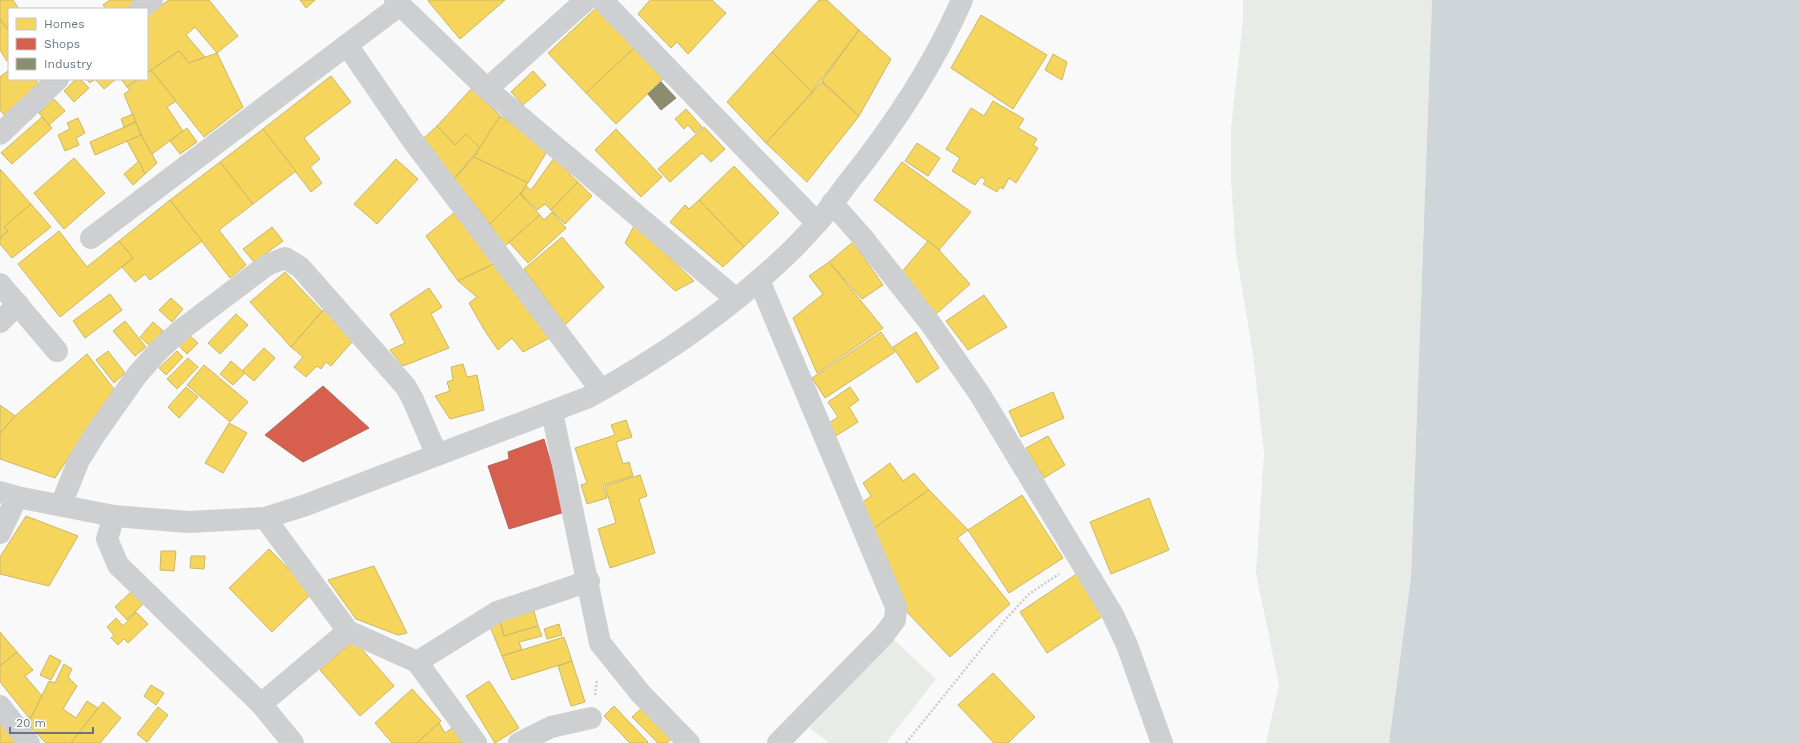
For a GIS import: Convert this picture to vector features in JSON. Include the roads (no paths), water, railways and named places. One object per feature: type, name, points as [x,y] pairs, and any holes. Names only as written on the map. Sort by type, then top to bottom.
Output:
[{"type":"street","points":[[141,8],[152,0]]},
{"type":"street","points":[[487,90],[586,0]]},
{"type":"street","points":[[0,533],[9,494],[114,516],[188,522],[265,518],[306,505],[552,412],[601,390],[632,372],[691,333],[759,280],[817,223],[897,116],[926,71],[962,0]]},
{"type":"street","points":[[91,238],[347,45],[397,3],[487,90],[736,298]]},
{"type":"street","points":[[610,3],[817,223]]},
{"type":"street","points":[[347,45],[413,141],[601,390]]},
{"type":"street","points":[[0,134],[57,80]]},
{"type":"street","points":[[832,203],[930,323],[979,393],[1112,615],[1127,645],[1162,743]]},
{"type":"street","points":[[61,505],[80,460],[94,436],[136,375],[154,355],[181,330],[266,265],[285,258],[300,266],[406,387],[437,455]]},
{"type":"street","points":[[759,280],[896,607],[895,620],[883,636],[778,743]]},
{"type":"street","points":[[0,284],[57,351]]},
{"type":"street","points":[[0,322],[18,304]]},
{"type":"street","points":[[552,412],[589,581],[600,643],[641,694],[689,743]]},
{"type":"street","points":[[114,516],[107,539],[118,566],[261,704],[293,743]]},
{"type":"street","points":[[265,518],[348,631],[417,662],[476,743]]},
{"type":"street","points":[[417,662],[497,612],[589,581]]},
{"type":"street","points":[[261,704],[348,631]]},
{"type":"street","points":[[0,706],[29,743]]},
{"type":"street","points":[[519,743],[551,727],[591,718]]}]
